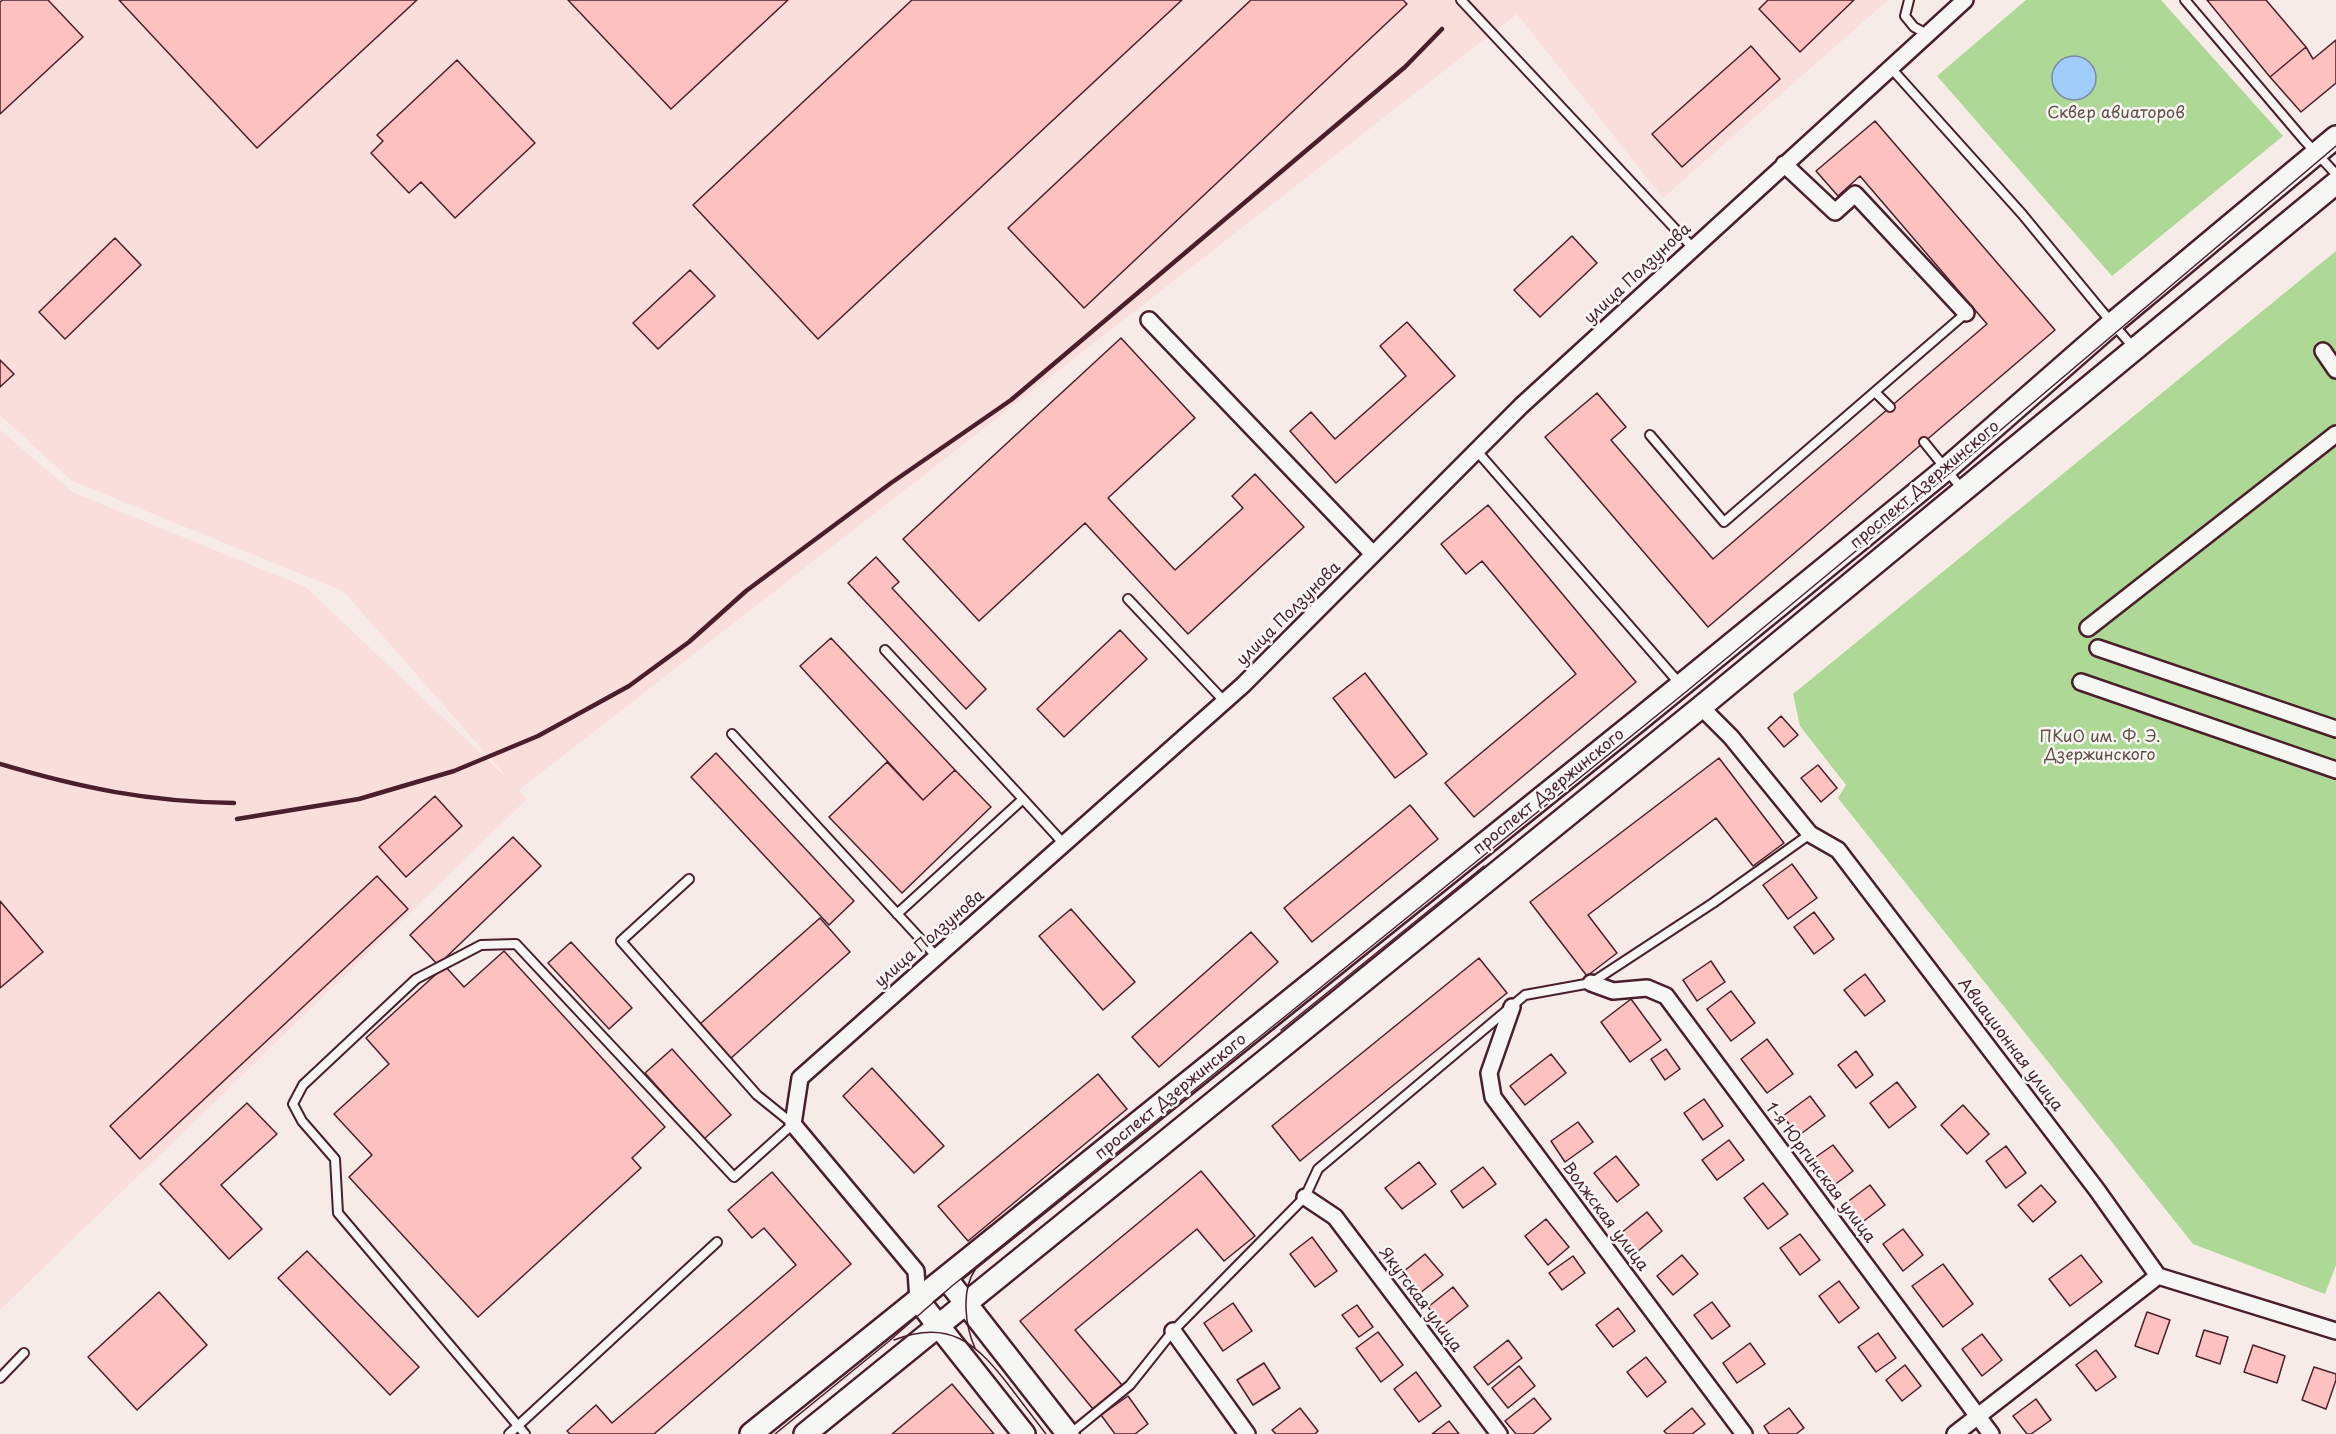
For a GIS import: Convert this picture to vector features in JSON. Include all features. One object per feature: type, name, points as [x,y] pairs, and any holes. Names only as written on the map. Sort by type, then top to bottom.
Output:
[{"type":"main road","name":"проспект Дзержинского","points":[[751,1434],[1945,470],[2113,323],[2336,137]]},
{"type":"main road","name":"проспект Дзержинского","points":[[805,1434],[1701,707],[2336,183]]},
{"type":"main road","points":[[1681,685],[1701,707]]},
{"type":"main road","points":[[946,1278],[1068,1434]]},
{"type":"main road","points":[[918,1300],[1024,1434]]},
{"type":"street","name":"улица Ползунова","points":[[793,1124],[800,1077],[1225,702],[1476,450],[1784,164],[1965,0]]},
{"type":"street","points":[[1784,164],[1835,212],[1855,194],[1966,313]]},
{"type":"street","points":[[1149,320],[1373,554]]},
{"type":"street","points":[[2323,351],[2336,370]]},
{"type":"street","points":[[2088,628],[2336,434]]},
{"type":"street","points":[[2098,648],[2336,729]]},
{"type":"street","points":[[2080,682],[2336,770]]},
{"type":"street","name":"Авиационная улица","points":[[1701,707],[1731,737],[1810,834],[1838,850],[2097,1190],[2158,1276]]},
{"type":"street","name":"1-я Юргинская улица","points":[[1591,983],[1613,991],[1647,988],[1666,996],[1991,1434]]},
{"type":"street","name":"Волжская улица","points":[[1512,1007],[1489,1073],[1493,1097],[1744,1434]]},
{"type":"street","points":[[793,1124],[916,1270],[946,1278]]},
{"type":"street","name":"Якутская улица","points":[[1305,1197],[1335,1217],[1499,1434]]},
{"type":"street","points":[[916,1270],[918,1300]]},
{"type":"street","points":[[1955,1434],[2158,1276],[2336,1331]]},
{"type":"street","points":[[1173,1331],[1247,1434]]},
{"type":"lane","points":[[1461,0],[1693,248]]},
{"type":"lane","points":[[1909,0],[1905,16],[1914,27],[1929,34]]},
{"type":"lane","points":[[2185,0],[2304,140],[2336,174]]},
{"type":"lane","points":[[1890,67],[2022,214],[2135,349]]},
{"type":"lane","points":[[1650,435],[1724,522],[1966,313]]},
{"type":"lane","points":[[1875,392],[1890,407]]},
{"type":"lane","points":[[1924,442],[1963,490]]},
{"type":"lane","points":[[1476,450],[1681,685]]},
{"type":"lane","points":[[1128,599],[1225,702]]},
{"type":"lane","points":[[885,650],[1064,844]]},
{"type":"lane","points":[[732,734],[937,957]]},
{"type":"lane","points":[[897,914],[1023,799]]},
{"type":"lane","points":[[1068,1434],[1130,1385],[1173,1331],[1305,1197],[1317,1169],[1526,995],[1591,983],[1713,903],[1810,834]]},
{"type":"lane","points":[[525,1434],[338,1213],[335,1159],[302,1121],[294,1104],[303,1085],[416,979],[481,945],[516,944],[734,1177],[793,1124],[757,1095],[621,941],[689,879]]},
{"type":"lane","points":[[508,1434],[717,1242]]},
{"type":"lane","points":[[0,1378],[24,1353]]},
{"type":"shaded area","points":[[0,0],[1888,0],[1663,198],[1517,14],[519,790],[527,799],[0,1310],[0,430],[74,493],[306,587],[512,783],[343,591],[72,481],[0,415]]},
{"type":"green space","name":"Сквер авиаторов","points":[[2026,0],[2161,0],[2283,136],[2112,276],[1937,76]]},
{"type":"green space","name":"ПКиО им. Ф. Э. Дзержинского","points":[[2336,251],[2336,1265],[2325,1294],[2193,1244],[1838,798],[1846,785],[1800,726],[1793,694]]},
{"type":"water","points":[[2074,56],[2089,63],[2096,78],[2089,93],[2074,100],[2059,93],[2052,78],[2059,63]]},
{"type":"building","points":[[3,0],[48,0],[83,37],[0,114],[0,2]]},
{"type":"building","points":[[119,0],[417,0],[257,148]]},
{"type":"building","points":[[568,0],[788,0],[671,109]]},
{"type":"building","points":[[912,0],[1182,0],[818,339],[693,205]]},
{"type":"building","points":[[1251,0],[1403,0],[1407,4],[1084,308],[1008,228]]},
{"type":"building","points":[[1768,0],[1854,0],[1800,52],[1759,9]]},
{"type":"building","points":[[2207,0],[2266,0],[2306,47],[2270,77]]},
{"type":"building","points":[[2336,40],[2336,83],[2301,112],[2270,77],[2306,47],[2313,59]]},
{"type":"building","points":[[1751,46],[1780,79],[1682,167],[1652,134]]},
{"type":"building","points":[[457,60],[535,143],[455,218],[421,182],[409,193],[371,153],[383,141],[377,135]]},
{"type":"building","points":[[1875,121],[2055,330],[1708,627],[1545,437],[1597,393],[1626,427],[1611,440],[1713,559],[1987,324],[1860,176],[1838,196],[1816,171]]},
{"type":"building","points":[[1572,236],[1597,263],[1540,317],[1514,290]]},
{"type":"building","points":[[115,238],[141,265],[65,339],[39,312]]},
{"type":"building","points":[[690,270],[715,296],[658,349],[633,323]]},
{"type":"building","points":[[1407,322],[1455,376],[1336,483],[1290,431],[1311,412],[1335,439],[1406,376],[1380,346]]},
{"type":"building","points":[[1121,338],[1195,418],[1108,498],[1175,570],[1243,508],[1232,496],[1255,474],[1304,527],[1188,634],[1085,523],[979,621],[903,539]]},
{"type":"building","points":[[0,360],[14,374],[0,387]]},
{"type":"building","points":[[1488,505],[1636,682],[1474,817],[1445,783],[1576,674],[1482,561],[1466,574],[1441,544]]},
{"type":"building","points":[[876,557],[899,582],[892,588],[986,689],[966,709],[848,583]]},
{"type":"building","points":[[1120,630],[1147,659],[1064,737],[1037,709]]},
{"type":"building","points":[[831,638],[955,770],[923,800],[800,666]]},
{"type":"building","points":[[1365,673],[1427,754],[1395,778],[1333,698]]},
{"type":"building","points":[[1781,716],[1798,735],[1784,747],[1768,728]]},
{"type":"building","points":[[716,753],[854,901],[829,925],[691,777]]},
{"type":"building","points":[[1719,758],[1784,843],[1753,866],[1716,818],[1588,915],[1617,953],[1587,976],[1530,902]]},
{"type":"building","points":[[887,762],[923,800],[955,770],[991,807],[902,893],[829,817]]},
{"type":"building","points":[[1818,765],[1837,788],[1821,802],[1801,778]]},
{"type":"building","points":[[435,796],[462,826],[406,877],[379,847]]},
{"type":"building","points":[[1410,805],[1438,839],[1312,942],[1284,908]]},
{"type":"building","points":[[513,837],[541,866],[438,965],[410,935]]},
{"type":"building","points":[[1792,864],[1817,898],[1788,919],[1763,885]]},
{"type":"building","points":[[377,876],[408,909],[140,1159],[110,1126]]},
{"type":"building","points":[[0,901],[43,952],[0,988]]},
{"type":"building","points":[[1071,909],[1135,982],[1103,1010],[1039,936]]},
{"type":"building","points":[[1814,912],[1834,939],[1814,954],[1794,927]]},
{"type":"building","points":[[820,918],[850,952],[730,1059],[700,1024]]},
{"type":"building","points":[[1251,932],[1278,962],[1159,1067],[1132,1037]]},
{"type":"building","points":[[571,942],[632,1008],[609,1029],[548,963]]},
{"type":"building","points":[[504,951],[665,1127],[632,1158],[641,1168],[478,1317],[349,1177],[372,1155],[334,1114],[389,1064],[366,1038],[445,966],[464,987]]},
{"type":"building","points":[[1479,958],[1507,993],[1300,1161],[1272,1126]]},
{"type":"building","points":[[1711,961],[1725,982],[1697,1001],[1683,980]]},
{"type":"building","points":[[1865,974],[1885,1001],[1865,1016],[1844,990]]},
{"type":"building","points":[[1731,991],[1755,1023],[1731,1041],[1707,1009]]},
{"type":"building","points":[[1631,999],[1661,1040],[1630,1062],[1601,1022]]},
{"type":"building","points":[[1767,1039],[1793,1074],[1767,1093],[1741,1059]]},
{"type":"building","points":[[672,1049],[731,1115],[704,1139],[645,1073]]},
{"type":"building","points":[[1666,1049],[1680,1069],[1665,1080],[1651,1059]]},
{"type":"building","points":[[1856,1051],[1873,1075],[1856,1088],[1838,1065]]},
{"type":"building","points":[[1551,1054],[1566,1073],[1525,1105],[1510,1086]]},
{"type":"building","points":[[872,1068],[944,1146],[914,1173],[843,1096]]},
{"type":"building","points":[[1098,1074],[1127,1109],[968,1241],[938,1206]]},
{"type":"building","points":[[1897,1082],[1916,1107],[1889,1128],[1870,1103]]},
{"type":"building","points":[[1810,1096],[1825,1116],[1798,1136],[1783,1116]]},
{"type":"building","points":[[1704,1099],[1723,1126],[1703,1140],[1684,1113]]},
{"type":"building","points":[[247,1103],[277,1134],[221,1185],[262,1229],[229,1259],[160,1184]]},
{"type":"building","points":[[1963,1105],[1989,1134],[1967,1154],[1941,1125]]},
{"type":"building","points":[[1578,1122],[1593,1142],[1565,1162],[1551,1141]]},
{"type":"building","points":[[1729,1140],[1744,1160],[1717,1180],[1702,1160]]},
{"type":"building","points":[[1833,1145],[1853,1171],[1833,1186],[1813,1159]]},
{"type":"building","points":[[2006,1146],[2026,1173],[2006,1188],[1986,1161]]},
{"type":"building","points":[[1616,1156],[1639,1185],[1617,1202],[1594,1173]]},
{"type":"building","points":[[1419,1162],[1436,1184],[1402,1209],[1385,1188]]},
{"type":"building","points":[[1483,1167],[1496,1184],[1463,1208],[1451,1191]]},
{"type":"building","points":[[1201,1171],[1255,1236],[1224,1261],[1197,1229],[1075,1330],[1122,1385],[1093,1409],[1020,1321]]},
{"type":"building","points":[[772,1172],[851,1264],[654,1434],[570,1434],[567,1431],[596,1405],[612,1423],[796,1265],[764,1228],[752,1238],[728,1210]]},
{"type":"building","points":[[1763,1183],[1788,1214],[1768,1229],[1744,1198]]},
{"type":"building","points":[[1870,1185],[1885,1205],[1861,1223],[1846,1203]]},
{"type":"building","points":[[2041,1185],[2056,1202],[2033,1222],[2018,1205]]},
{"type":"building","points":[[1647,1212],[1662,1231],[1637,1252],[1621,1233]]},
{"type":"building","points":[[1546,1219],[1569,1247],[1548,1265],[1525,1236]]},
{"type":"building","points":[[1903,1229],[1923,1255],[1903,1271],[1883,1244]]},
{"type":"building","points":[[1800,1234],[1820,1260],[1800,1275],[1780,1248]]},
{"type":"building","points":[[1312,1237],[1337,1271],[1315,1287],[1290,1254]]},
{"type":"building","points":[[307,1251],[419,1367],[390,1395],[278,1278]]},
{"type":"building","points":[[1425,1254],[1443,1275],[1420,1293],[1403,1272]]},
{"type":"building","points":[[1682,1255],[1698,1274],[1673,1295],[1657,1276]]},
{"type":"building","points":[[2081,1255],[2102,1282],[2070,1306],[2049,1279]]},
{"type":"building","points":[[1573,1256],[1585,1273],[1562,1290],[1549,1273]]},
{"type":"building","points":[[1943,1264],[1973,1304],[1943,1327],[1912,1286]]},
{"type":"building","points":[[1839,1281],[1859,1308],[1839,1323],[1819,1296]]},
{"type":"building","points":[[1453,1287],[1468,1306],[1443,1326],[1428,1307]]},
{"type":"building","points":[[159,1292],[207,1345],[137,1410],[88,1357]]},
{"type":"building","points":[[1712,1302],[1730,1326],[1712,1339],[1694,1315]]},
{"type":"building","points":[[1233,1303],[1252,1331],[1223,1351],[1204,1323]]},
{"type":"building","points":[[1357,1305],[1373,1327],[1359,1337],[1342,1315]]},
{"type":"building","points":[[1618,1308],[1635,1331],[1613,1347],[1596,1325]]},
{"type":"building","points":[[2147,1312],[2170,1320],[2158,1354],[2135,1346]]},
{"type":"building","points":[[2204,1330],[2228,1337],[2220,1364],[2196,1356]]},
{"type":"building","points":[[1378,1332],[1403,1365],[1381,1382],[1356,1348]]},
{"type":"building","points":[[1878,1333],[1896,1358],[1876,1372],[1858,1347]]},
{"type":"building","points":[[1982,1334],[2002,1360],[1982,1376],[1962,1349]]},
{"type":"building","points":[[1508,1340],[1522,1358],[1488,1385],[1474,1367]]},
{"type":"building","points":[[1750,1343],[1765,1364],[1737,1383],[1723,1363]]},
{"type":"building","points":[[2253,1345],[2285,1356],[2277,1383],[2244,1372]]},
{"type":"building","points":[[2096,1350],[2116,1377],[2096,1391],[2076,1365]]},
{"type":"building","points":[[1646,1357],[1666,1382],[1647,1397],[1627,1372]]},
{"type":"building","points":[[1264,1363],[1280,1388],[1253,1405],[1237,1380]]},
{"type":"building","points":[[1905,1365],[1921,1386],[1902,1401],[1886,1380]]},
{"type":"building","points":[[1519,1366],[1535,1386],[1508,1408],[1492,1388]]},
{"type":"building","points":[[2314,1367],[2336,1374],[2326,1409],[2302,1400]]},
{"type":"building","points":[[1416,1372],[1441,1406],[1419,1422],[1394,1389]]},
{"type":"building","points":[[952,1384],[994,1434],[892,1434]]},
{"type":"building","points":[[1128,1396],[1148,1424],[1135,1434],[1115,1434],[1101,1415]]},
{"type":"building","points":[[1534,1398],[1551,1419],[1533,1434],[1516,1434],[1505,1421]]},
{"type":"building","points":[[2036,1399],[2051,1420],[2031,1434],[2027,1434],[2013,1416]]},
{"type":"building","points":[[1300,1408],[1318,1431],[1315,1434],[1276,1434],[1272,1430]]},
{"type":"building","points":[[1692,1408],[1705,1424],[1692,1434],[1667,1434],[1664,1431]]},
{"type":"building","points":[[1789,1408],[1804,1428],[1796,1434],[1769,1434],[1764,1426]]},
{"type":"building","points":[[1449,1421],[1459,1434],[1432,1434]]},
{"type":"tram line","points":[[775,1434],[888,1342],[952,1286],[1687,691],[1950,473],[2336,146]]},
{"type":"tram line","points":[[1281,1030],[1484,866]]},
{"type":"tram line","points":[[975,1270],[966,1298],[967,1319],[975,1348]]},
{"type":"tram line","points":[[894,1340],[930,1332],[959,1338],[983,1356],[995,1369],[1046,1434]]},
{"type":"railway","points":[[237,819],[359,799],[454,771],[538,736],[629,686],[689,642],[746,591],[891,483],[1011,400],[1405,67],[1442,29]]},
{"type":"railway","points":[[0,764],[87,787],[144,797],[234,803]]}]
